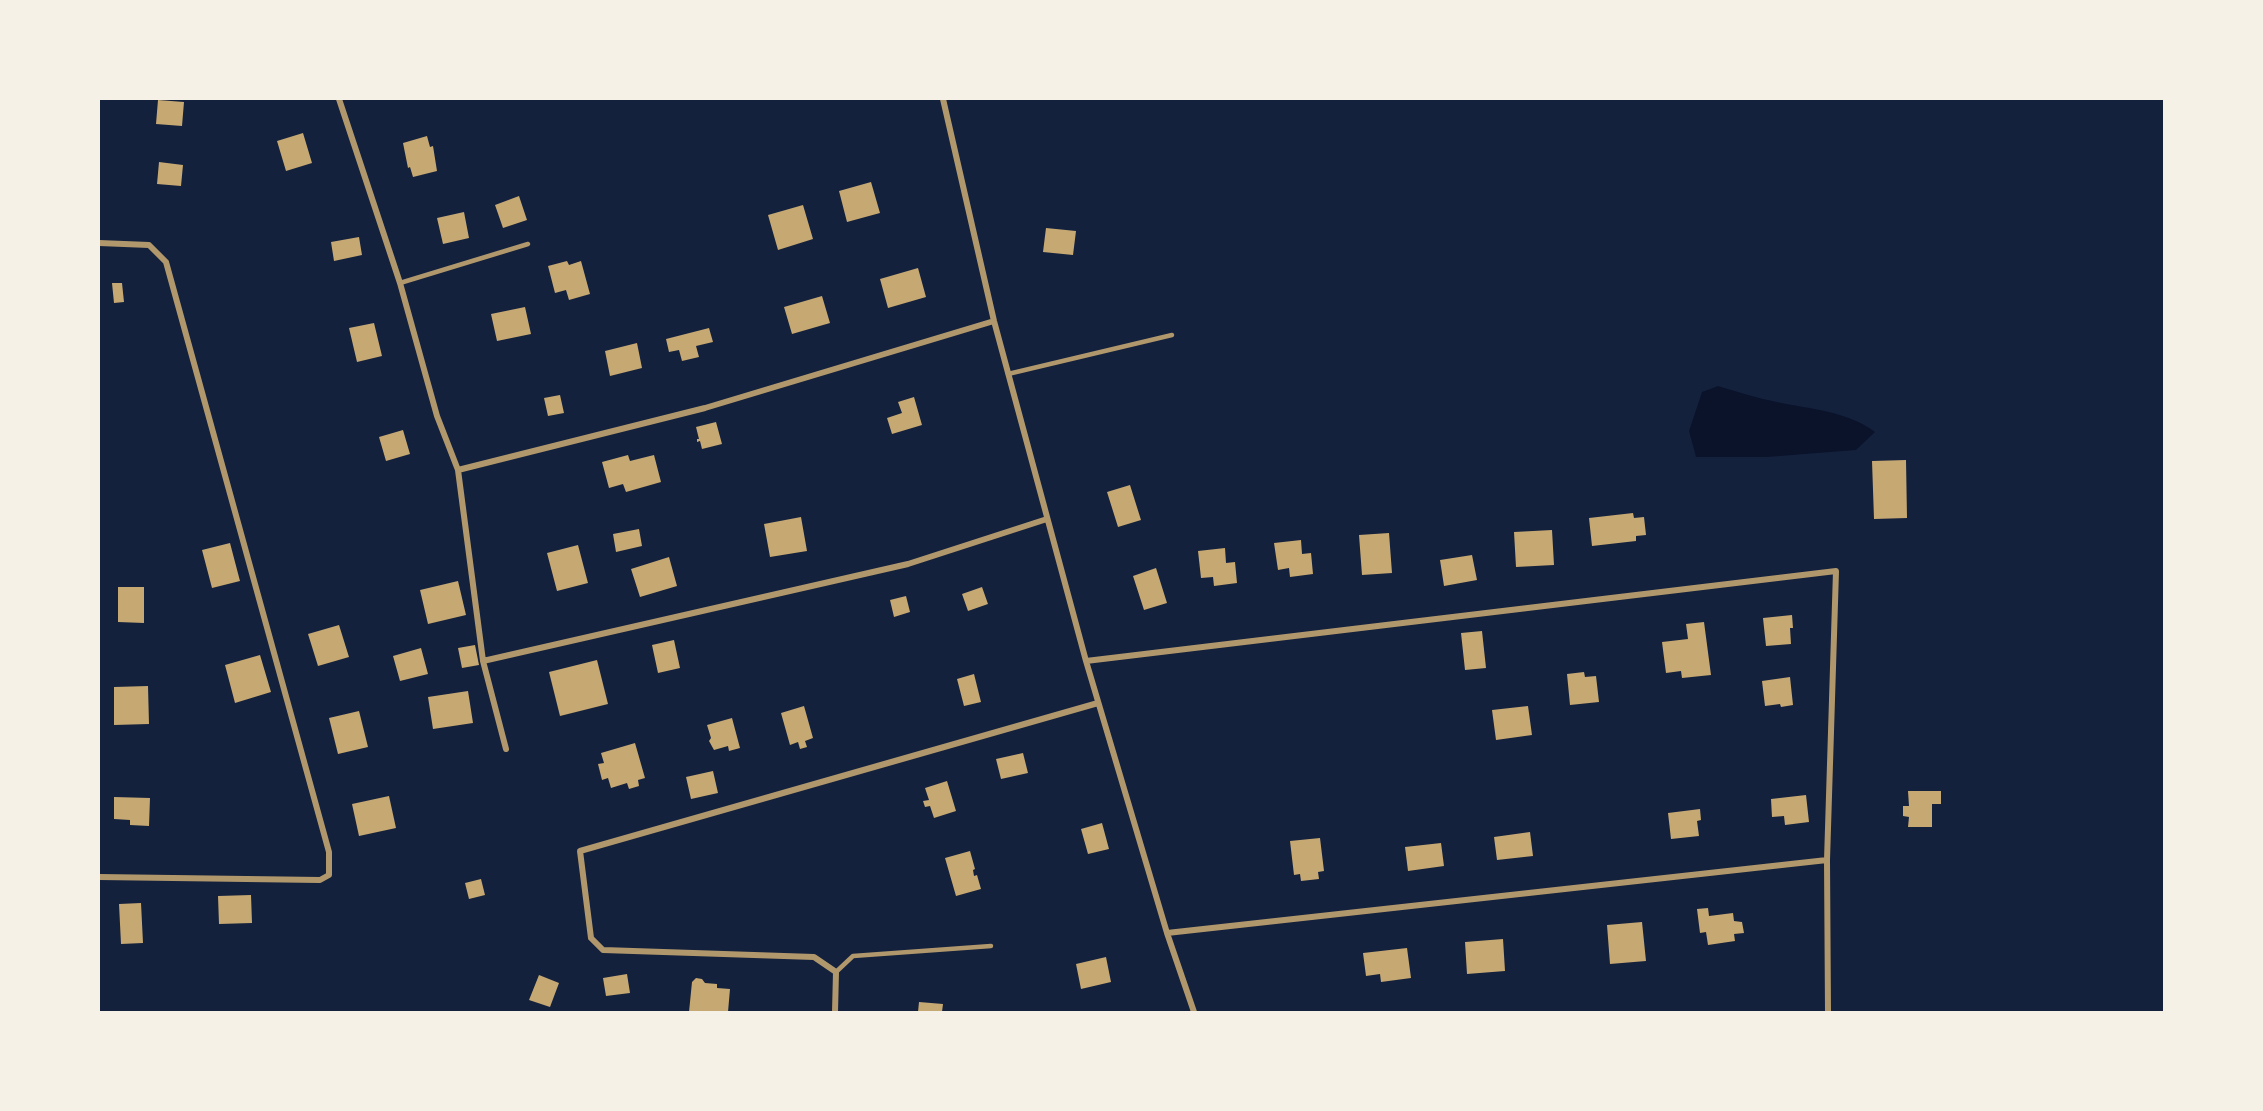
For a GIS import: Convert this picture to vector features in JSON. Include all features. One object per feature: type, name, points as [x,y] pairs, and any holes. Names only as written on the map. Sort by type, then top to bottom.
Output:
[{"type":"street","points":[[339,99],[400,283],[437,416],[458,470],[483,661],[507,749]]},
{"type":"street","points":[[943,99],[994,321],[1086,661],[1167,933],[1194,1012]]},
{"type":"street","points":[[99,243],[149,245],[165,262],[326,841],[329,875],[320,880],[99,877]]},
{"type":"street","points":[[458,470],[705,408],[994,321]]},
{"type":"street","points":[[483,661],[908,564],[1047,519]]},
{"type":"street","points":[[1086,661],[1836,571],[1827,860],[1828,1012]]},
{"type":"street","points":[[835,1012],[836,972],[814,957],[603,950],[591,938],[580,852],[1098,704]]},
{"type":"street","points":[[1167,933],[1827,860]]},
{"type":"lane","points":[[400,283],[528,244]]},
{"type":"lane","points":[[1008,374],[1172,335]]},
{"type":"lane","points":[[836,972],[853,956],[991,946]]},
{"type":"water","points":[[1718,386],[1762,399],[1841,415],[1875,432],[1856,450],[1767,457],[1696,457],[1689,431],[1702,392]]},
{"type":"building","points":[[158,100],[184,102],[182,126],[156,124]]},
{"type":"building","points":[[303,133],[312,163],[286,171],[277,141]]},
{"type":"building","points":[[427,136],[430,147],[433,146],[437,171],[413,177],[410,167],[408,168],[403,143]]},
{"type":"building","points":[[159,162],[183,165],[181,186],[157,184]]},
{"type":"building","points":[[871,182],[880,213],[847,222],[839,191]]},
{"type":"building","points":[[519,196],[527,220],[503,228],[495,205]]},
{"type":"building","points":[[803,205],[813,239],[778,250],[768,215]]},
{"type":"building","points":[[464,212],[469,238],[443,244],[437,218]]},
{"type":"building","points":[[1046,228],[1076,231],[1073,255],[1043,252]]},
{"type":"building","points":[[359,237],[362,255],[334,261],[331,242]]},
{"type":"building","points":[[567,261],[569,265],[581,261],[590,294],[569,300],[566,290],[555,293],[548,266]]},
{"type":"building","points":[[918,268],[926,297],[888,308],[880,279]]},
{"type":"building","points":[[112,283],[122,283],[124,302],[114,303]]},
{"type":"building","points":[[822,296],[830,323],[792,334],[784,307]]},
{"type":"building","points":[[525,307],[531,334],[497,341],[491,314]]},
{"type":"building","points":[[374,323],[382,356],[357,362],[349,328]]},
{"type":"building","points":[[709,328],[713,342],[696,346],[699,357],[682,361],[679,350],[669,352],[666,339]]},
{"type":"building","points":[[637,343],[642,368],[610,376],[605,351]]},
{"type":"building","points":[[560,395],[564,413],[548,416],[544,398]]},
{"type":"building","points":[[914,397],[922,425],[892,434],[887,418],[902,413],[898,402]]},
{"type":"building","points":[[716,422],[722,444],[702,449],[700,441],[697,442],[699,439],[696,427]]},
{"type":"building","points":[[403,430],[410,454],[386,461],[379,437]]},
{"type":"building","points":[[628,455],[630,461],[654,455],[661,482],[626,492],[623,484],[609,488],[602,462]]},
{"type":"building","points":[[1906,460],[1907,518],[1874,519],[1872,461]]},
{"type":"building","points":[[1130,485],[1141,520],[1118,527],[1107,492]]},
{"type":"building","points":[[1633,513],[1634,518],[1644,517],[1646,535],[1636,536],[1636,541],[1592,546],[1589,518]]},
{"type":"building","points":[[801,517],[807,551],[770,557],[764,524]]},
{"type":"building","points":[[639,529],[642,546],[616,552],[613,534]]},
{"type":"building","points":[[1552,530],[1554,565],[1516,567],[1514,532]]},
{"type":"building","points":[[1389,533],[1392,573],[1362,575],[1359,535]]},
{"type":"building","points":[[1301,540],[1302,554],[1311,553],[1313,574],[1290,577],[1289,568],[1278,570],[1274,543]]},
{"type":"building","points":[[230,543],[240,581],[212,588],[202,550]]},
{"type":"building","points":[[578,545],[588,583],[557,591],[547,553]]},
{"type":"building","points":[[1225,548],[1226,563],[1235,562],[1237,583],[1214,586],[1213,577],[1201,578],[1198,551]]},
{"type":"building","points":[[1472,555],[1477,580],[1444,586],[1440,560]]},
{"type":"building","points":[[669,557],[677,586],[640,597],[631,569]]},
{"type":"building","points":[[1156,568],[1167,603],[1144,610],[1133,576]]},
{"type":"building","points":[[458,581],[466,615],[428,624],[420,590]]},
{"type":"building","points":[[118,587],[144,587],[144,623],[118,622]]},
{"type":"building","points":[[982,587],[988,604],[968,611],[962,594]]},
{"type":"building","points":[[906,596],[910,612],[894,617],[890,600]]},
{"type":"building","points":[[1792,615],[1791,644],[1766,646],[1763,618]]},
{"type":"building","points":[[1704,622],[1711,675],[1682,678],[1681,671],[1666,673],[1662,642],[1688,639],[1686,624]]},
{"type":"building","points":[[339,625],[349,657],[318,666],[308,634]]},
{"type":"building","points":[[1482,631],[1486,668],[1465,670],[1461,633]]},
{"type":"building","points":[[674,640],[680,668],[658,673],[652,645]]},
{"type":"building","points":[[475,645],[479,665],[462,668],[458,648]]},
{"type":"building","points":[[421,648],[428,674],[400,681],[393,656]]},
{"type":"building","points":[[260,655],[271,692],[235,703],[225,665]]},
{"type":"building","points":[[597,660],[608,704],[560,716],[549,672]]},
{"type":"building","points":[[1584,672],[1585,677],[1596,676],[1599,702],[1570,705],[1567,674]]},
{"type":"building","points":[[974,674],[981,702],[964,706],[957,679]]},
{"type":"building","points":[[1790,677],[1793,705],[1765,706],[1762,681]]},
{"type":"building","points":[[148,686],[149,724],[114,725],[114,687]]},
{"type":"building","points":[[468,691],[473,723],[433,729],[428,697]]},
{"type":"building","points":[[804,706],[813,738],[805,741],[807,747],[800,749],[798,742],[790,745],[781,713]]},
{"type":"building","points":[[1528,706],[1532,735],[1496,740],[1492,710]]},
{"type":"building","points":[[359,711],[368,747],[338,754],[329,718]]},
{"type":"building","points":[[732,718],[740,748],[729,751],[728,746],[714,750],[709,741],[711,738],[707,725]]},
{"type":"building","points":[[635,743],[645,778],[638,780],[639,786],[629,789],[627,783],[611,788],[608,778],[602,780],[598,764],[604,763],[601,753]]},
{"type":"building","points":[[1023,753],[1028,773],[1001,779],[996,759]]},
{"type":"building","points":[[713,771],[718,793],[691,799],[686,777]]},
{"type":"building","points":[[947,781],[956,811],[934,818],[930,806],[925,807],[923,801],[929,800],[925,788]]},
{"type":"building","points":[[1908,791],[1941,791],[1941,804],[1932,804],[1932,827],[1908,827],[1909,817],[1903,816],[1903,806],[1909,806]]},
{"type":"building","points":[[1806,795],[1809,822],[1785,825],[1784,816],[1772,817],[1771,799]]},
{"type":"building","points":[[389,796],[396,828],[359,836],[352,804]]},
{"type":"building","points":[[114,797],[150,798],[149,826],[130,825],[130,820],[114,819]]},
{"type":"building","points":[[1700,809],[1701,820],[1697,821],[1699,836],[1671,839],[1668,813]]},
{"type":"building","points":[[1102,823],[1109,849],[1088,854],[1081,829]]},
{"type":"building","points":[[1530,832],[1533,856],[1497,860],[1494,837]]},
{"type":"building","points":[[1320,838],[1324,871],[1318,872],[1319,879],[1301,881],[1300,874],[1294,875],[1290,841]]},
{"type":"building","points":[[1441,843],[1444,866],[1408,871],[1405,847]]},
{"type":"building","points":[[970,851],[975,869],[973,870],[974,876],[977,875],[981,889],[956,896],[945,858]]},
{"type":"building","points":[[481,879],[485,895],[469,899],[465,883]]},
{"type":"building","points":[[251,895],[252,923],[219,924],[218,896]]},
{"type":"building","points":[[141,903],[143,943],[121,944],[119,904]]},
{"type":"building","points":[[1708,908],[1709,916],[1733,913],[1734,921],[1742,922],[1744,933],[1734,934],[1735,941],[1708,945],[1706,932],[1700,933],[1697,909]]},
{"type":"building","points":[[1642,922],[1646,961],[1610,964],[1607,925]]},
{"type":"building","points":[[1503,939],[1505,971],[1467,974],[1465,942]]},
{"type":"building","points":[[1407,948],[1411,978],[1381,982],[1380,974],[1366,976],[1363,953]]},
{"type":"building","points":[[1106,957],[1111,982],[1081,989],[1076,964]]},
{"type":"building","points":[[627,974],[630,993],[606,996],[603,978]]},
{"type":"building","points":[[539,975],[559,983],[550,1007],[529,1000]]},
{"type":"building","points":[[696,978],[702,979],[705,983],[717,984],[717,988],[730,989],[728,1012],[689,1012],[692,982]]},
{"type":"building","points":[[919,1002],[943,1004],[942,1012],[918,1012]]}]
